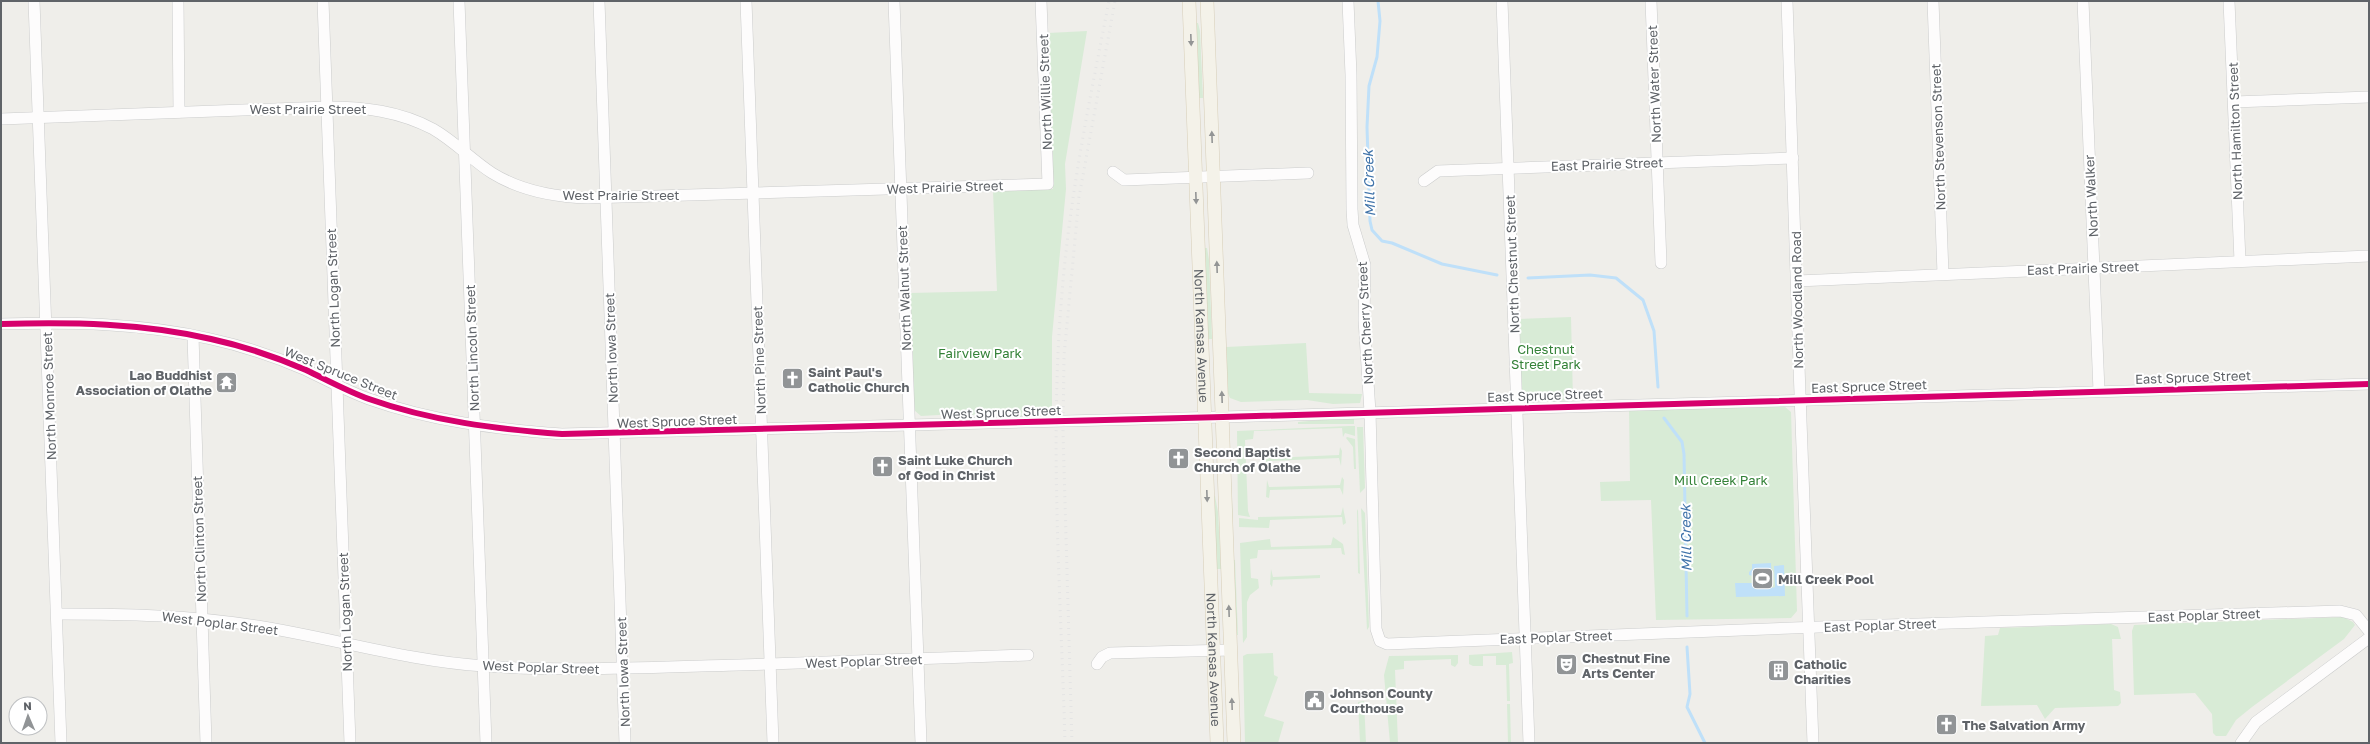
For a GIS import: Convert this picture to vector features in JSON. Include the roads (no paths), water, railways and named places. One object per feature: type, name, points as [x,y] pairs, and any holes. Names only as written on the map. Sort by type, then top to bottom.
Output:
[{"type":"main road","name":"North Kansas Avenue","points":[[1189,1],[1212,650],[1217,743]]},
{"type":"main road","name":"North Kansas Avenue","points":[[1207,1],[1234,743]]},
{"type":"street","name":"North Monroe Street","points":[[34,1],[61,743]]},
{"type":"street","points":[[178,1],[179,112]]},
{"type":"street","name":"North Logan Street","points":[[323,1],[350,743]]},
{"type":"street","name":"North Lincoln Street","points":[[459,1],[486,743]]},
{"type":"street","name":"North Iowa Street","points":[[599,1],[625,743]]},
{"type":"street","name":"North Pine Street","points":[[746,1],[773,743]]},
{"type":"street","name":"North Walnut Street","points":[[894,1],[921,743]]},
{"type":"street","name":"North Willie Street","points":[[1042,1],[1048,184]]},
{"type":"street","name":"North Cherry Street","points":[[1348,1],[1351,75],[1352,209],[1353,225],[1365,264],[1364,320],[1370,412],[1376,629],[1377,638],[1382,643]]},
{"type":"street","name":"North Chestnut Street","points":[[1502,1],[1529,743]]},
{"type":"street","name":"North Water Street","points":[[1651,1],[1661,263]]},
{"type":"street","name":"North Woodland Road","points":[[1787,1],[1797,281],[1798,399],[1813,743]]},
{"type":"street","name":"North Stevenson Street","points":[[1933,1],[1943,274]]},
{"type":"street","name":"North Walker","points":[[2083,1],[2099,391]]},
{"type":"street","name":"North Hamilton Street","points":[[2229,1],[2240,261]]},
{"type":"street","points":[[2234,102],[2369,97]]},
{"type":"street","name":"West Prairie Street","points":[[1,119],[327,107],[355,107],[384,110],[410,119],[434,130],[500,177],[540,192],[564,197],[606,198],[1048,184]]},
{"type":"street","name":"East Prairie Street","points":[[1424,180],[1438,170],[1793,158]]},
{"type":"street","points":[[1113,172],[1124,180],[1308,173]]},
{"type":"street","name":"East Prairie Street","points":[[1797,281],[2369,256]]},
{"type":"street","name":"West Spruce Street","points":[[1,324],[46,323],[144,327],[194,336],[239,347],[282,361],[336,385],[398,409],[435,419],[547,433],[614,434],[1370,412]]},
{"type":"street","name":"North Clinton Street","points":[[194,336],[201,619],[206,743]]},
{"type":"street","name":"East Spruce Street","points":[[1370,412],[2369,384]]},
{"type":"street","name":"East Poplar Street","points":[[1382,643],[1807,627],[2340,611],[2356,615],[2369,631]]},
{"type":"street","name":"West Poplar Street","points":[[57,614],[122,614],[201,619],[256,626],[423,659],[483,666],[546,669],[623,669],[1028,655]]},
{"type":"street","points":[[2241,743],[2256,722],[2369,638]]},
{"type":"street","points":[[1097,664],[1102,657],[1110,654],[1230,650]]},
{"type":"water","name":"Mill Creek Pool","points":[[1771,563],[1772,588],[1775,587],[1774,566],[1784,565],[1785,596],[1736,597],[1735,583],[1753,583],[1753,576],[1749,575],[1749,572],[1752,569],[1752,564]]},
{"type":"waterway","name":"Mill Creek","points":[[1378,1],[1380,21],[1377,57],[1369,86],[1367,127],[1370,221],[1372,230],[1382,241],[1392,243],[1442,264],[1497,275]]},
{"type":"waterway","name":"Mill Creek","points":[[1528,278],[1590,275],[1616,278],[1643,300],[1654,331],[1658,387]]},
{"type":"waterway","name":"Mill Creek","points":[[1664,418],[1682,442],[1684,454],[1687,616]]},
{"type":"waterway","name":"Mill Creek","points":[[1687,647],[1690,694],[1687,707],[1705,743]]},
{"type":"railway","points":[[1065,743],[1056,462],[1058,349],[1062,293],[1075,183],[1109,1]]},
{"type":"railway","points":[[1072,743],[1063,433],[1064,356],[1079,197],[1115,1]]},
{"type":"place","name":"Saint Paul's Catholic Church","points":[[792,379]]},
{"type":"place","name":"Lao Buddhist Association of Olathe","points":[[227,382]]},
{"type":"place","name":"Second Baptist Church of Olathe","points":[[1179,459]]},
{"type":"place","name":"Saint Luke Church of God in Christ","points":[[882,467]]},
{"type":"place","name":"Mill Creek Pool","points":[[1762,579]]},
{"type":"place","name":"Chestnut Fine Arts Center","points":[[1566,665]]},
{"type":"place","name":"Catholic Charities","points":[[1778,671]]},
{"type":"place","name":"Johnson County Courthouse","points":[[1314,700]]},
{"type":"place","name":"The Salvation Army","points":[[1946,725]]},
{"type":"park label","name":"Fairview Park","points":[[980,353]]},
{"type":"park label","name":"Chestnut Street Park","points":[[1546,356]]},
{"type":"park label","name":"Mill Creek Park","points":[[1721,480]]}]
